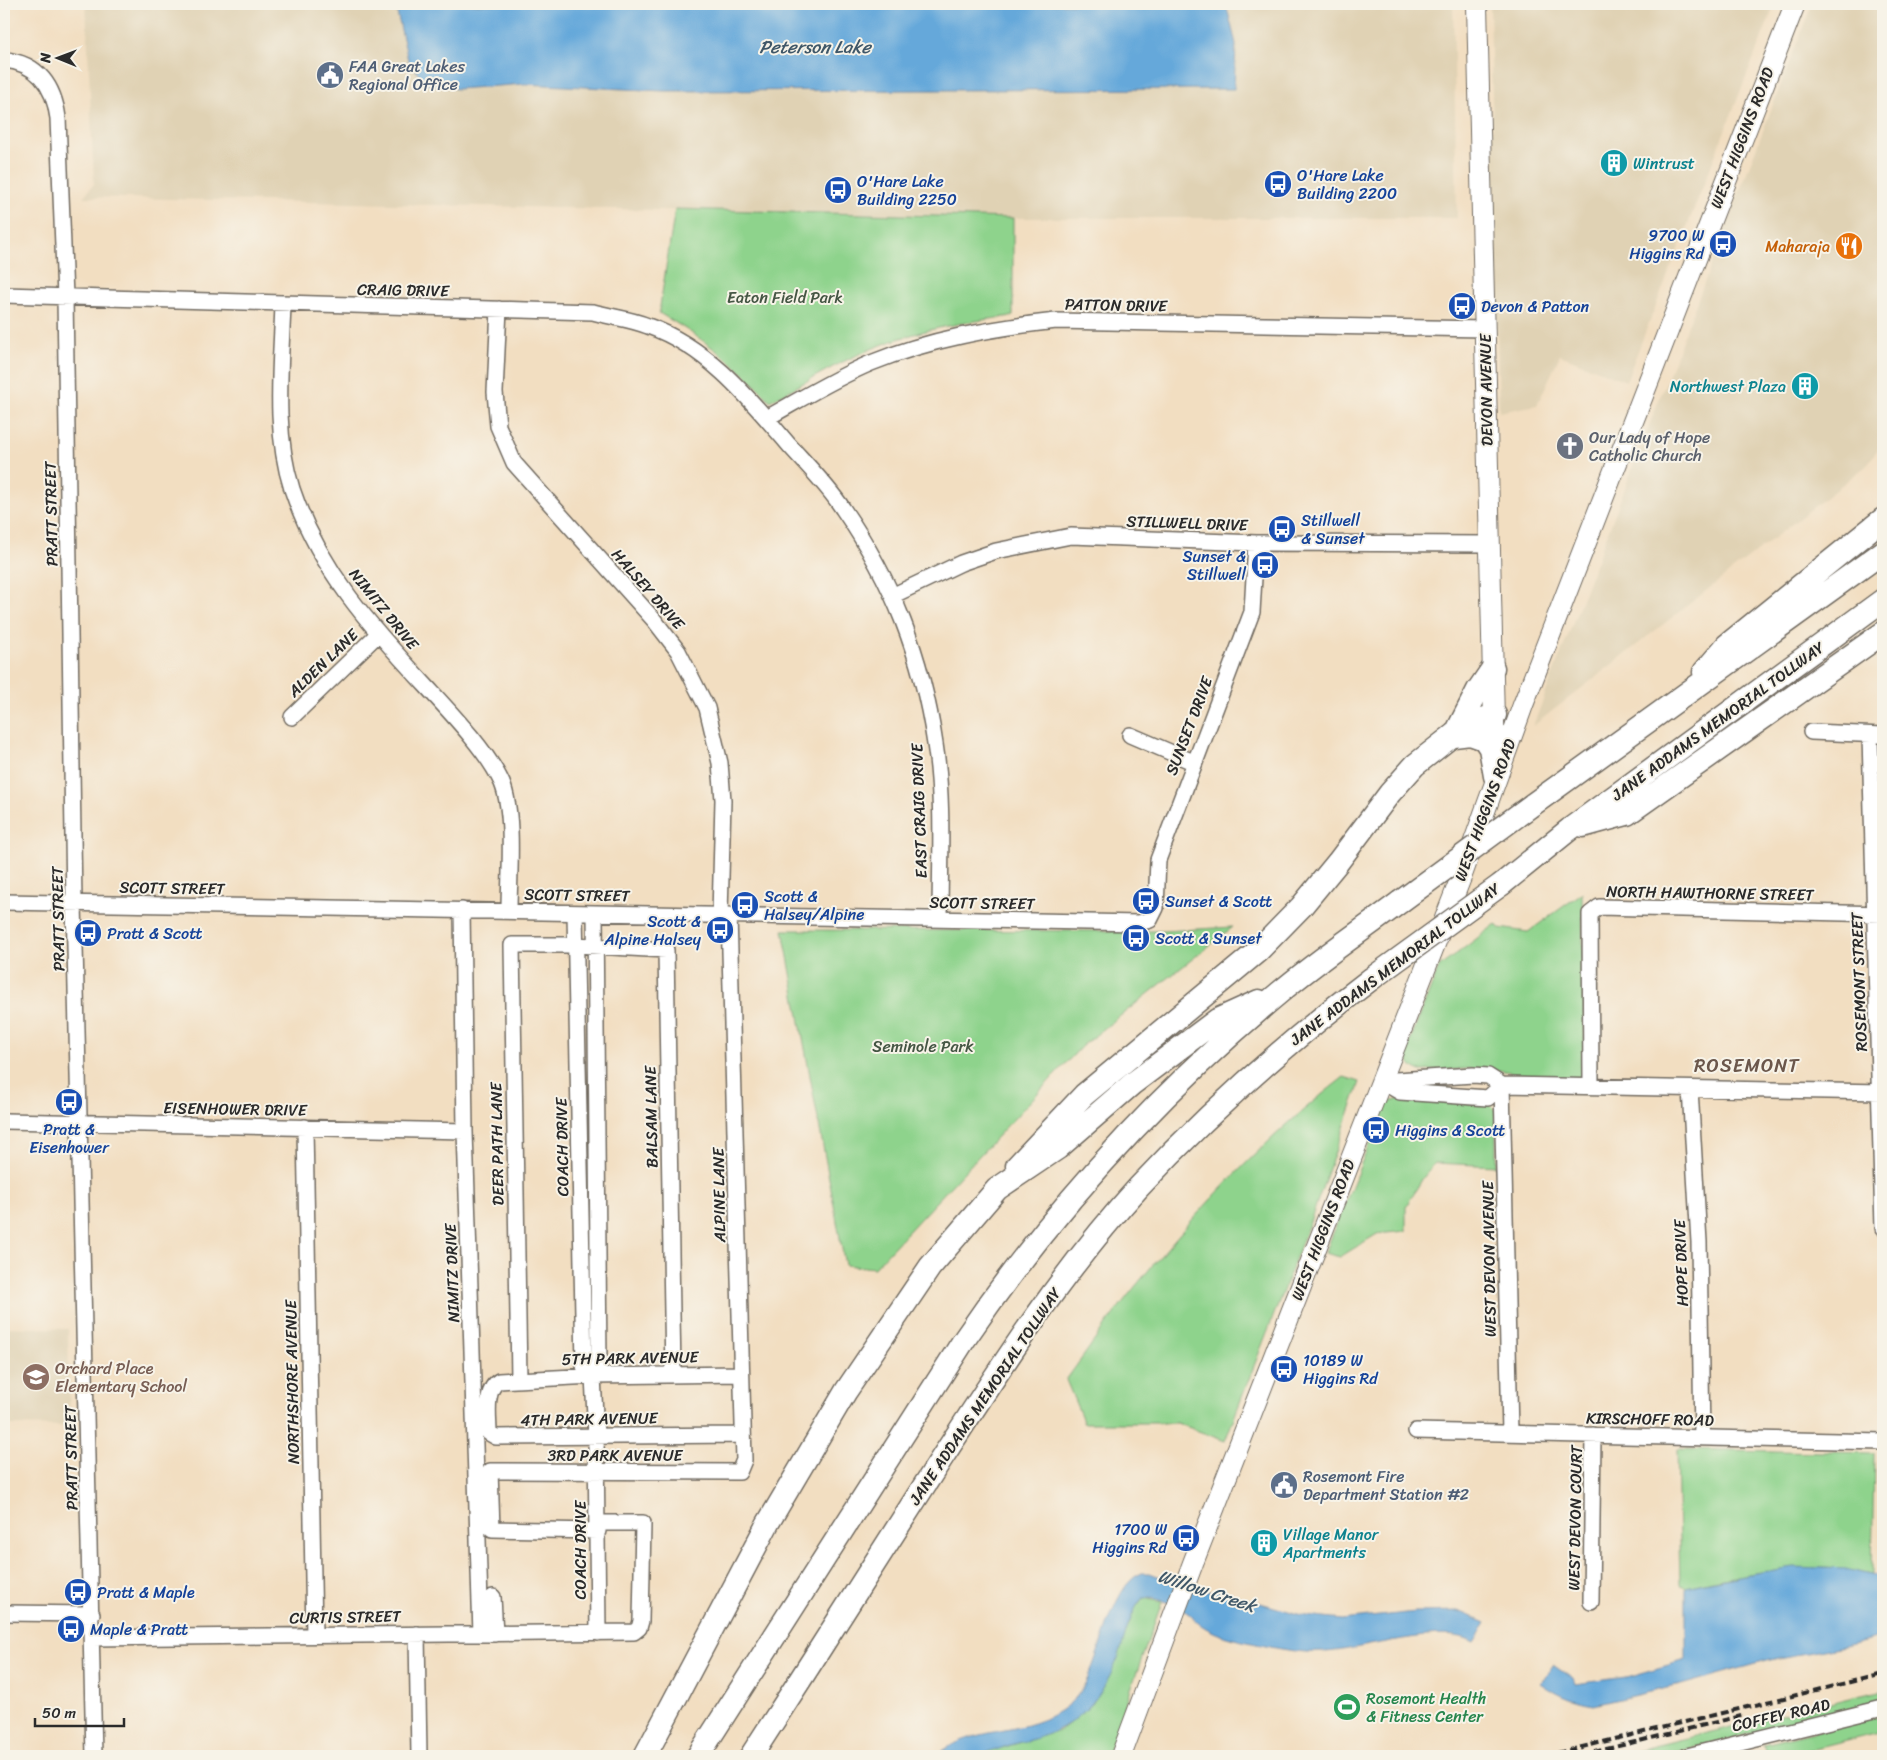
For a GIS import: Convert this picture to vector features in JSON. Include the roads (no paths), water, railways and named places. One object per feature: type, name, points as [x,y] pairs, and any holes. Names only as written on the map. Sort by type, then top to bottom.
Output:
[{"type":"highway","points":[[1684,697],[1726,645],[1883,519]]},
{"type":"highway","points":[[698,1756],[964,1340],[1002,1284],[1047,1226],[1111,1152],[1174,1087],[1281,992],[1400,902],[1883,552]]},
{"type":"highway","name":"JANE ADDAMS MEMORIAL TOLLWAY","points":[[751,1756],[1007,1358],[1092,1242],[1139,1187],[1214,1112],[1291,1042],[1371,978],[1502,884],[1570,829],[1883,600]]},
{"type":"highway","points":[[1570,829],[1627,814],[1883,633]]},
{"type":"highway","points":[[1454,736],[1478,690],[1493,668]]},
{"type":"highway","points":[[645,1756],[768,1523],[846,1391],[930,1267],[1043,1136],[1084,1095],[1258,951],[1301,906],[1338,862],[1390,793],[1415,765],[1466,725],[1495,715]]},
{"type":"highway","points":[[1454,736],[1470,734],[1484,738],[1490,748],[1496,776]]},
{"type":"highway","points":[[997,1189],[1058,1148],[1132,1084],[1217,1020],[1281,992]]},
{"type":"main road","name":"DEVON AVENUE","points":[[1477,4],[1496,776]]},
{"type":"main road","name":"WEST HIGGINS ROAD","points":[[1121,1756],[1171,1620],[1462,875],[1521,710],[1795,4]]},
{"type":"main road","points":[[1495,715],[1521,710]]},
{"type":"street","name":"PRATT STREET","points":[[4,60],[29,68],[48,82],[56,100],[58,118],[65,297],[74,903],[94,1756]]},
{"type":"street","name":"CRAIG DRIVE","points":[[4,295],[593,312],[648,326],[687,344],[721,369],[766,418]]},
{"type":"street","name":"NIMITZ DRIVE","points":[[283,304],[280,407],[283,447],[292,488],[322,556],[342,589],[378,634],[462,726],[502,782],[507,798],[509,829],[509,911]]},
{"type":"street","name":"HALSEY DRIVE","points":[[499,310],[495,392],[498,426],[514,462],[654,620],[678,651],[707,708],[720,763],[723,800],[725,915]]},
{"type":"street","name":"PATTON DRIVE","points":[[766,418],[820,388],[871,363],[928,344],[992,328],[1056,321],[1484,329]]},
{"type":"street","name":"EAST CRAIG DRIVE","points":[[766,418],[842,507],[894,595],[912,642],[936,745],[939,806],[940,919]]},
{"type":"street","name":"STILLWELL DRIVE","points":[[894,595],[961,563],[996,551],[1071,536],[1256,543],[1489,544]]},
{"type":"street","name":"SUNSET DRIVE","points":[[1150,920],[1156,908],[1158,860],[1193,762],[1252,612],[1256,543]]},
{"type":"street","name":"ALDEN LANE","points":[[292,717],[378,634]]},
{"type":"street","points":[[1811,732],[1877,735]]},
{"type":"street","points":[[1130,735],[1193,762]]},
{"type":"street","name":"ROSEMONT STREET","points":[[1877,735],[1883,1228]]},
{"type":"street","name":"SCOTT STREET","points":[[4,902],[1139,923],[1150,920]]},
{"type":"street","name":"NORTH HAWTHORNE STREET","points":[[1591,1086],[1590,914],[1599,907],[1879,914]]},
{"type":"street","name":"NIMITZ DRIVE","points":[[462,910],[465,1131],[488,1634]]},
{"type":"street","name":"COACH DRIVE","points":[[575,913],[584,1366],[593,1376]]},
{"type":"street","name":"COACH DRIVE","points":[[595,913],[599,1366],[593,1376],[597,1472],[598,1633]]},
{"type":"street","name":"ALPINE LANE","points":[[725,915],[744,1460],[739,1472]]},
{"type":"street","name":"DEER PATH LANE","points":[[519,1379],[512,945],[575,945]]},
{"type":"street","name":"BALSAM LANE","points":[[575,945],[666,950],[673,1374]]},
{"type":"street","points":[[1381,1081],[1450,1076],[1488,1076],[1502,1085],[1881,1092]]},
{"type":"street","points":[[1381,1081],[1400,1092],[1426,1096],[1488,1098],[1502,1085]]},
{"type":"street","name":"WEST DEVON AVENUE","points":[[1502,1085],[1510,1433]]},
{"type":"street","name":"HOPE DRIVE","points":[[1690,1089],[1699,1242],[1702,1437]]},
{"type":"street","name":"EISENHOWER DRIVE","points":[[4,1121],[465,1131]]},
{"type":"street","name":"NORTHSHORE AVENUE","points":[[305,1128],[314,1635]]},
{"type":"street","name":"5TH PARK AVENUE","points":[[519,1379],[673,1374],[741,1374]]},
{"type":"street","name":"4TH PARK AVENUE","points":[[519,1379],[499,1380],[494,1383],[490,1391],[489,1433],[492,1436],[742,1435]]},
{"type":"street","name":"KIRSCHOFF ROAD","points":[[1416,1431],[1883,1442]]},
{"type":"street","name":"WEST DEVON COURT","points":[[1591,1602],[1593,1435]]},
{"type":"street","name":"3RD PARK AVENUE","points":[[598,1527],[492,1529],[490,1471],[739,1472]]},
{"type":"street","name":"CURTIS STREET","points":[[92,1638],[634,1632],[640,1626],[643,1523],[598,1527]]},
{"type":"street","points":[[488,1634],[493,1597]]},
{"type":"street","points":[[4,1613],[92,1614]]},
{"type":"street","points":[[417,1634],[419,1756]]},
{"type":"street","name":"COFFEY ROAD","points":[[1687,1756],[1883,1708]]},
{"type":"water","name":"Peterson Lake","points":[[395,4],[1226,4],[1236,44],[1234,89],[663,91],[525,84],[457,89],[426,84],[408,60]]},
{"type":"water","points":[[1794,1567],[1847,1569],[1883,1578],[1883,1636],[1845,1646],[1778,1658],[1681,1685],[1594,1705],[1566,1697],[1541,1683],[1553,1664],[1573,1678],[1575,1684],[1626,1677],[1686,1660],[1686,1587]]},
{"type":"water","points":[[1142,1573],[1149,1573],[1198,1592],[1218,1591],[1306,1616],[1342,1620],[1416,1612],[1459,1611],[1486,1623],[1474,1642],[1461,1637],[1443,1635],[1423,1636],[1341,1650],[1304,1652],[1233,1639],[1211,1631],[1189,1614],[1173,1605],[1161,1600],[1143,1598],[1131,1617],[1118,1658],[1110,1676],[1091,1704],[1080,1715],[1053,1732],[986,1754],[965,1757],[936,1756],[952,1745],[969,1738],[1025,1726],[1044,1719],[1061,1710],[1077,1696],[1093,1667],[1113,1609],[1121,1593],[1131,1580]]},
{"type":"railway","points":[[1545,1756],[1883,1674]]},
{"type":"railway","points":[[1582,1755],[1745,1715]]},
{"type":"place","name":"FAA Great Lakes Regional Office","points":[[330,75]]},
{"type":"place","name":"Wintrust","points":[[1614,163]]},
{"type":"place","name":"O'Hare Lake Building 2200","points":[[1278,184]]},
{"type":"place","name":"O'Hare Lake Building 2250","points":[[838,190]]},
{"type":"place","name":"9700 W Higgins Rd","points":[[1723,244]]},
{"type":"place","name":"Maharaja","points":[[1849,246]]},
{"type":"place","name":"Devon & Patton","points":[[1462,306]]},
{"type":"place","name":"Northwest Plaza","points":[[1805,386]]},
{"type":"place","name":"Our Lady of Hope Catholic Church","points":[[1570,446]]},
{"type":"place","name":"Stillwell & Sunset","points":[[1282,529]]},
{"type":"place","name":"Sunset & Stillwell","points":[[1265,565]]},
{"type":"place","name":"Sunset & Scott","points":[[1146,901]]},
{"type":"place","name":"Scott & Halsey/Alpine","points":[[745,905]]},
{"type":"place","name":"Scott & Alpine Halsey","points":[[720,930]]},
{"type":"place","name":"Pratt & Scott","points":[[88,933]]},
{"type":"place","name":"Scott & Sunset","points":[[1136,938]]},
{"type":"place","name":"Pratt & Eisenhower","points":[[69,1102]]},
{"type":"place","name":"Higgins & Scott","points":[[1376,1130]]},
{"type":"place","name":"10189 W Higgins Rd","points":[[1284,1369]]},
{"type":"place","name":"Orchard Place Elementary School","points":[[36,1377]]},
{"type":"place","name":"Rosemont Fire Department Station #2","points":[[1284,1485]]},
{"type":"place","name":"1700 W Higgins Rd","points":[[1186,1538]]},
{"type":"place","name":"Village Manor Apartments","points":[[1264,1543]]},
{"type":"place","name":"Pratt & Maple","points":[[78,1592]]},
{"type":"place","name":"Maple & Pratt","points":[[71,1629]]},
{"type":"place","name":"Rosemont Health & Fitness Center","points":[[1347,1707]]},
{"type":"district","name":"ROSEMONT","points":[[1747,1065]]},
{"type":"park label","name":"Eaton Field Park","points":[[785,297]]},
{"type":"park label","name":"Seminole Park","points":[[923,1046]]},
{"type":"water label","name":"Willow Creek","points":[[1207,1591]]}]
